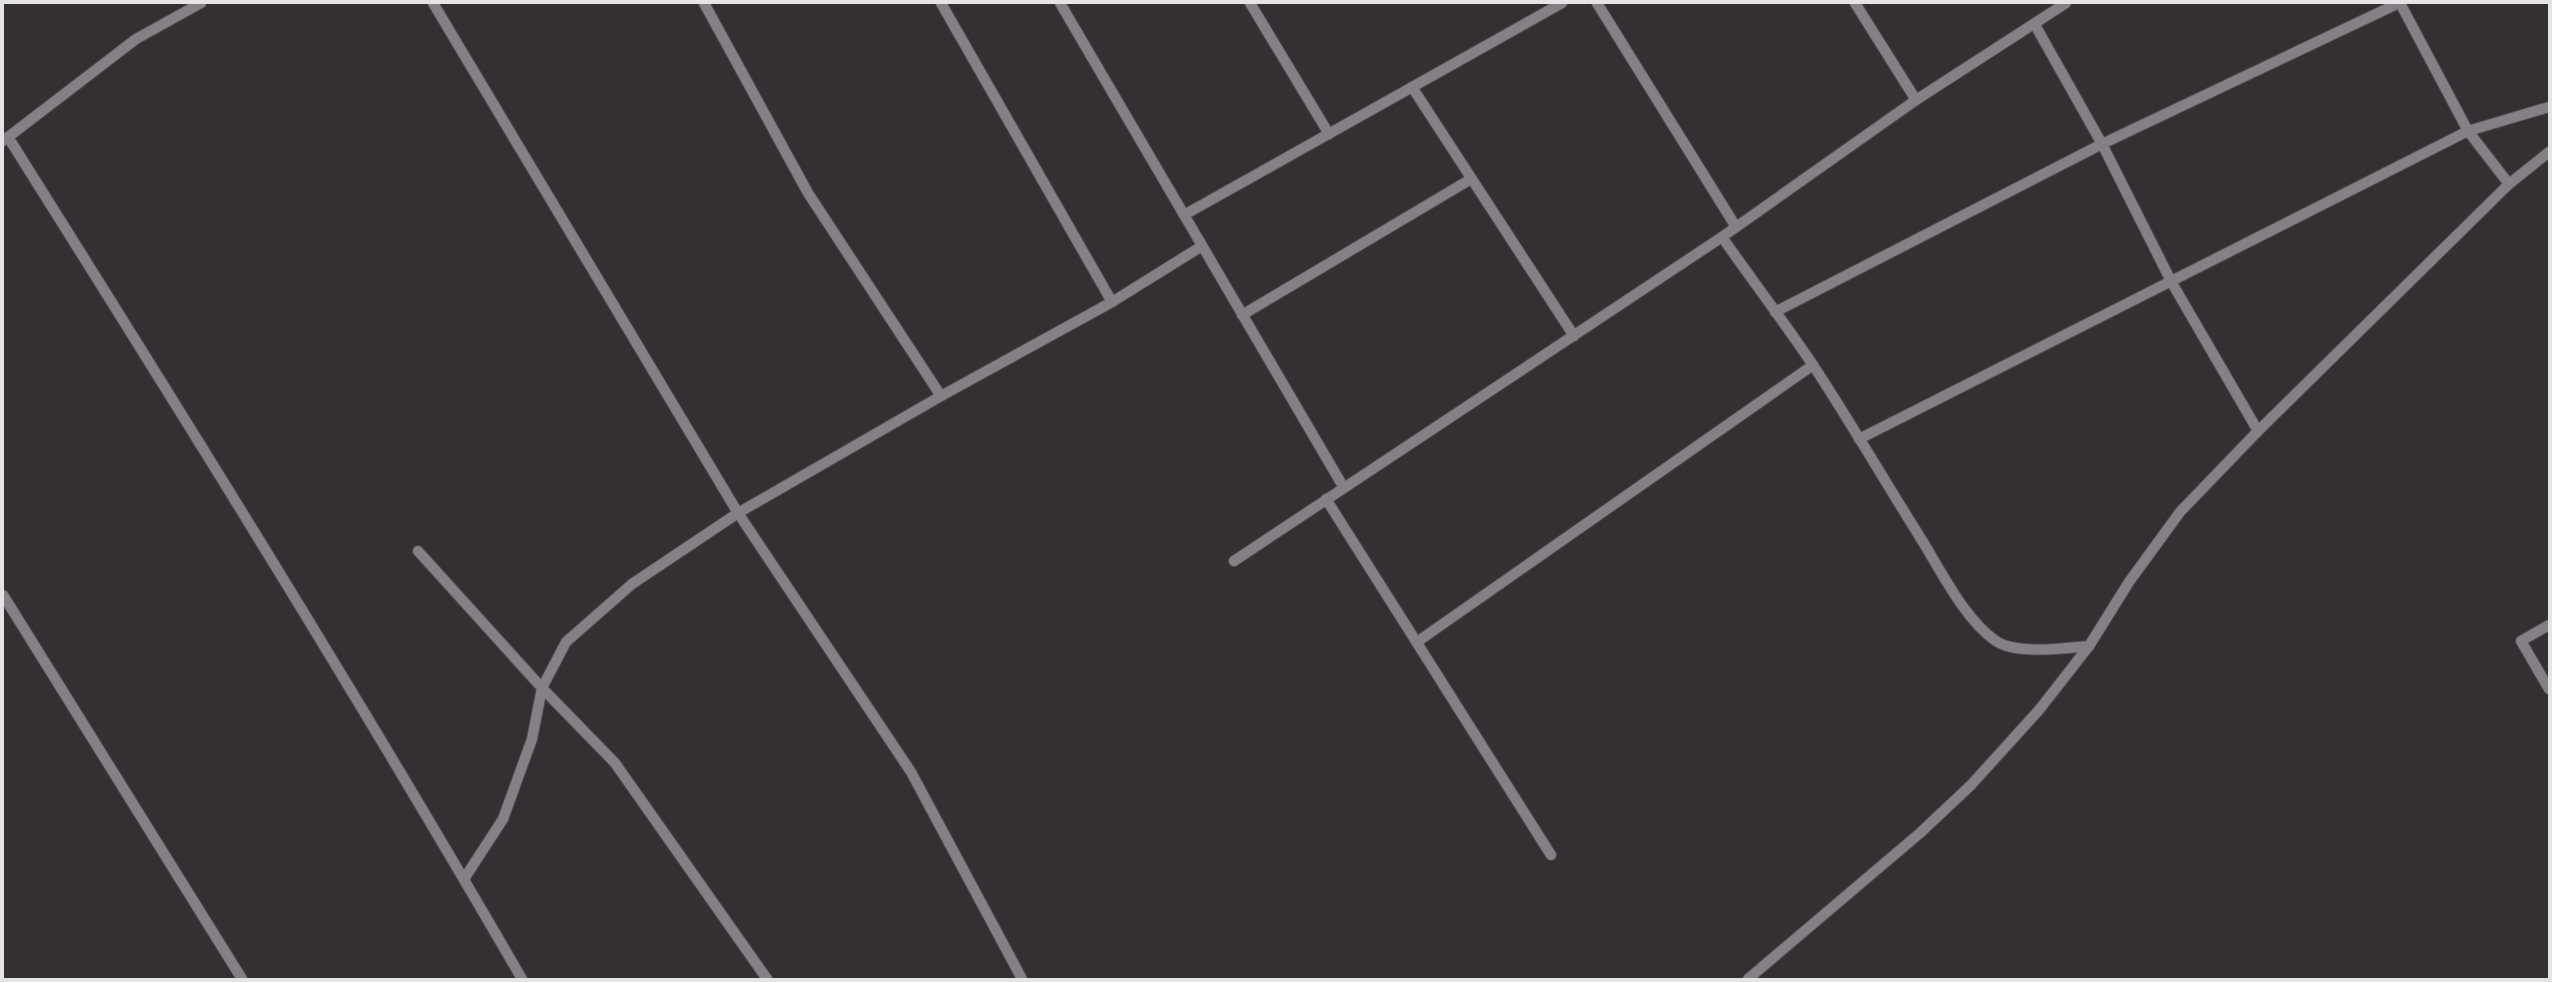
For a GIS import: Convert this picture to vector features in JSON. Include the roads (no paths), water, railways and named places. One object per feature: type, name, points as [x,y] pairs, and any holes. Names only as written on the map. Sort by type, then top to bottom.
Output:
[{"type":"street","points":[[201,3],[136,39],[6,139],[190,425],[464,879],[522,979]]},
{"type":"street","points":[[433,3],[738,513],[911,772],[1022,979]]},
{"type":"street","points":[[704,3],[808,193],[941,396]]},
{"type":"street","points":[[941,3],[1112,302]]},
{"type":"street","points":[[1060,3],[1344,488]]},
{"type":"street","points":[[1250,3],[1329,134]]},
{"type":"street","points":[[1184,215],[1562,3]]},
{"type":"street","points":[[1597,3],[1736,227]]},
{"type":"street","points":[[1855,3],[1916,100]]},
{"type":"street","points":[[1234,561],[1722,237],[1916,100],[2035,25],[2066,3]]},
{"type":"street","points":[[1775,312],[2102,144],[2400,3],[2468,131],[2509,184]]},
{"type":"street","points":[[2035,25],[2102,144],[2172,283],[2258,431]]},
{"type":"street","points":[[1412,87],[1574,336]]},
{"type":"street","points":[[1859,440],[2172,283],[2468,131],[2549,107]]},
{"type":"street","points":[[1748,979],[1920,833],[1971,785],[2039,710],[2089,646],[2129,582],[2180,512],[2258,431],[2509,184],[2549,152]]},
{"type":"street","points":[[1242,315],[1471,178]]},
{"type":"street","points":[[1722,237],[1813,365],[1935,562],[1965,608],[1984,632],[1998,642],[2015,647],[2049,649],[2089,646]]},
{"type":"street","points":[[464,879],[503,818],[532,739],[542,688],[566,642],[632,584],[738,513],[941,396],[1112,302],[1202,246]]},
{"type":"street","points":[[1417,642],[1813,365]]},
{"type":"street","points":[[1326,499],[1551,855]]},
{"type":"street","points":[[418,551],[542,688],[615,763],[767,979]]},
{"type":"street","points":[[3,595],[242,979]]},
{"type":"street","points":[[2549,625],[2521,641],[2549,689]]}]
